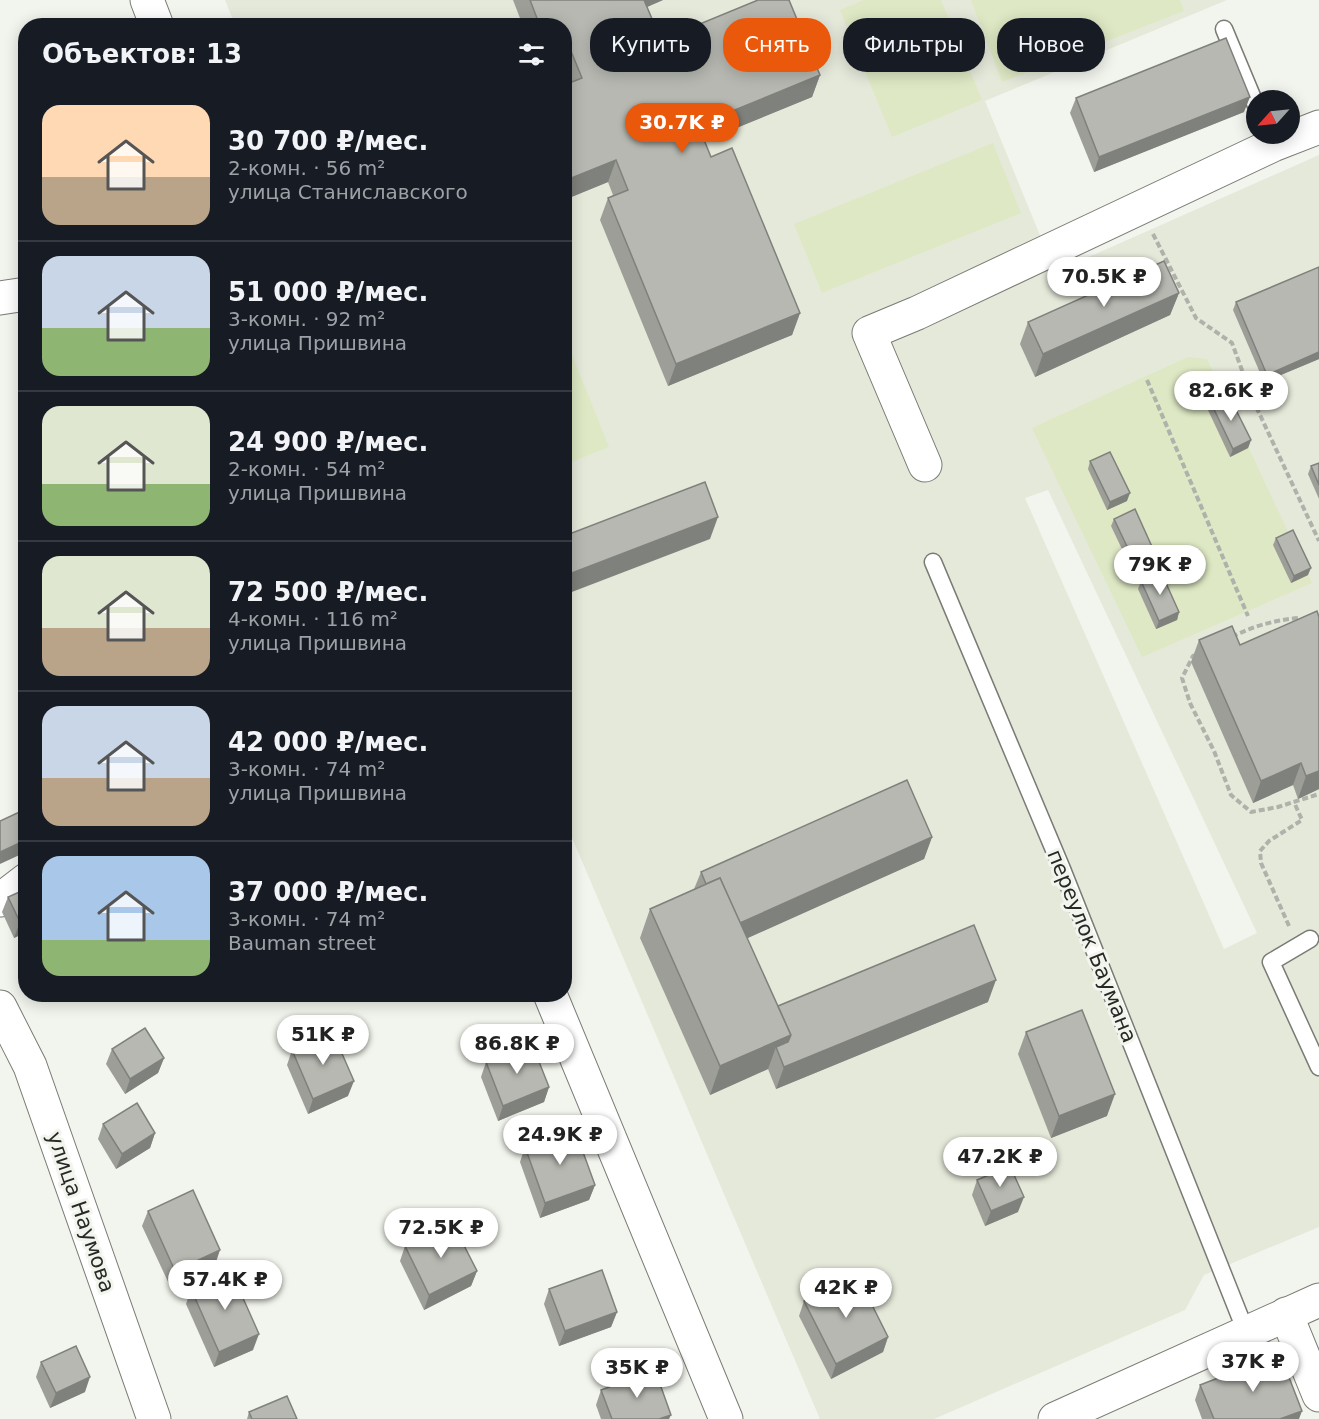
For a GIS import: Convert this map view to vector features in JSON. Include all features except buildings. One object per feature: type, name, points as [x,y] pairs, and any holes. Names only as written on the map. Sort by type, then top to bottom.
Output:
[{"type":"street","points":[[147,0],[154,18]]},
{"type":"street","points":[[1300,132],[1319,127]]},
{"type":"street","points":[[925,465],[870,333],[1139,208],[1261,144]]},
{"type":"street","points":[[0,298],[18,295]]},
{"type":"street","points":[[0,900],[18,886]]},
{"type":"street","points":[[553,1002],[726,1419]]},
{"type":"street","name":"улица Наумова","points":[[0,1007],[30,1066],[154,1419]]},
{"type":"street","points":[[1055,1419],[1319,1300]]},
{"type":"street","points":[[1286,1314],[1319,1395]]},
{"type":"lane","points":[[1224,29],[1249,90]]},
{"type":"lane","name":"переулок Баумана","points":[[933,562],[1058,858],[1246,1332]]},
{"type":"lane","points":[[1305,942],[1271,962],[1319,1067]]},
{"type":"path","points":[[1139,208],[1196,318],[1232,344],[1253,400],[1319,541]]},
{"type":"path","points":[[1147,380],[1248,616]]},
{"type":"path","points":[[1224,640],[1244,630],[1278,620],[1299,618],[1306,626]]},
{"type":"path","points":[[1203,651],[1193,656],[1182,678],[1190,703],[1214,751],[1231,795],[1251,812],[1278,807],[1319,794]]},
{"type":"path","points":[[1294,802],[1302,820],[1269,841],[1260,851],[1261,863],[1285,919],[1305,942]]},
{"type":"shaded area","points":[[225,0],[1227,0],[1105,51],[1105,18],[997,18],[997,72],[1054,72],[985,101],[1055,272],[1319,155],[1319,1227],[1204,1275],[1185,1310],[934,1419],[820,1419],[572,838],[572,18],[232,18]],"holes":[[[1048,490],[1257,933],[1224,949],[1025,498]]]},
{"type":"green space","points":[[864,0],[941,0],[948,18],[843,18],[840,10]]},
{"type":"green space","points":[[971,0],[1180,0],[1184,11],[1105,42],[1105,18],[997,18],[997,69],[985,37],[985,18],[978,18]]},
{"type":"green space","points":[[865,72],[971,72],[982,100],[892,137]]},
{"type":"green space","points":[[998,72],[1028,72],[1002,82]]},
{"type":"green space","points":[[993,143],[1021,213],[822,293],[794,224]]},
{"type":"green space","points":[[572,355],[609,447],[572,462]]},
{"type":"green space","points":[[1188,357],[1207,359],[1312,583],[1142,657],[1032,428]]}]
